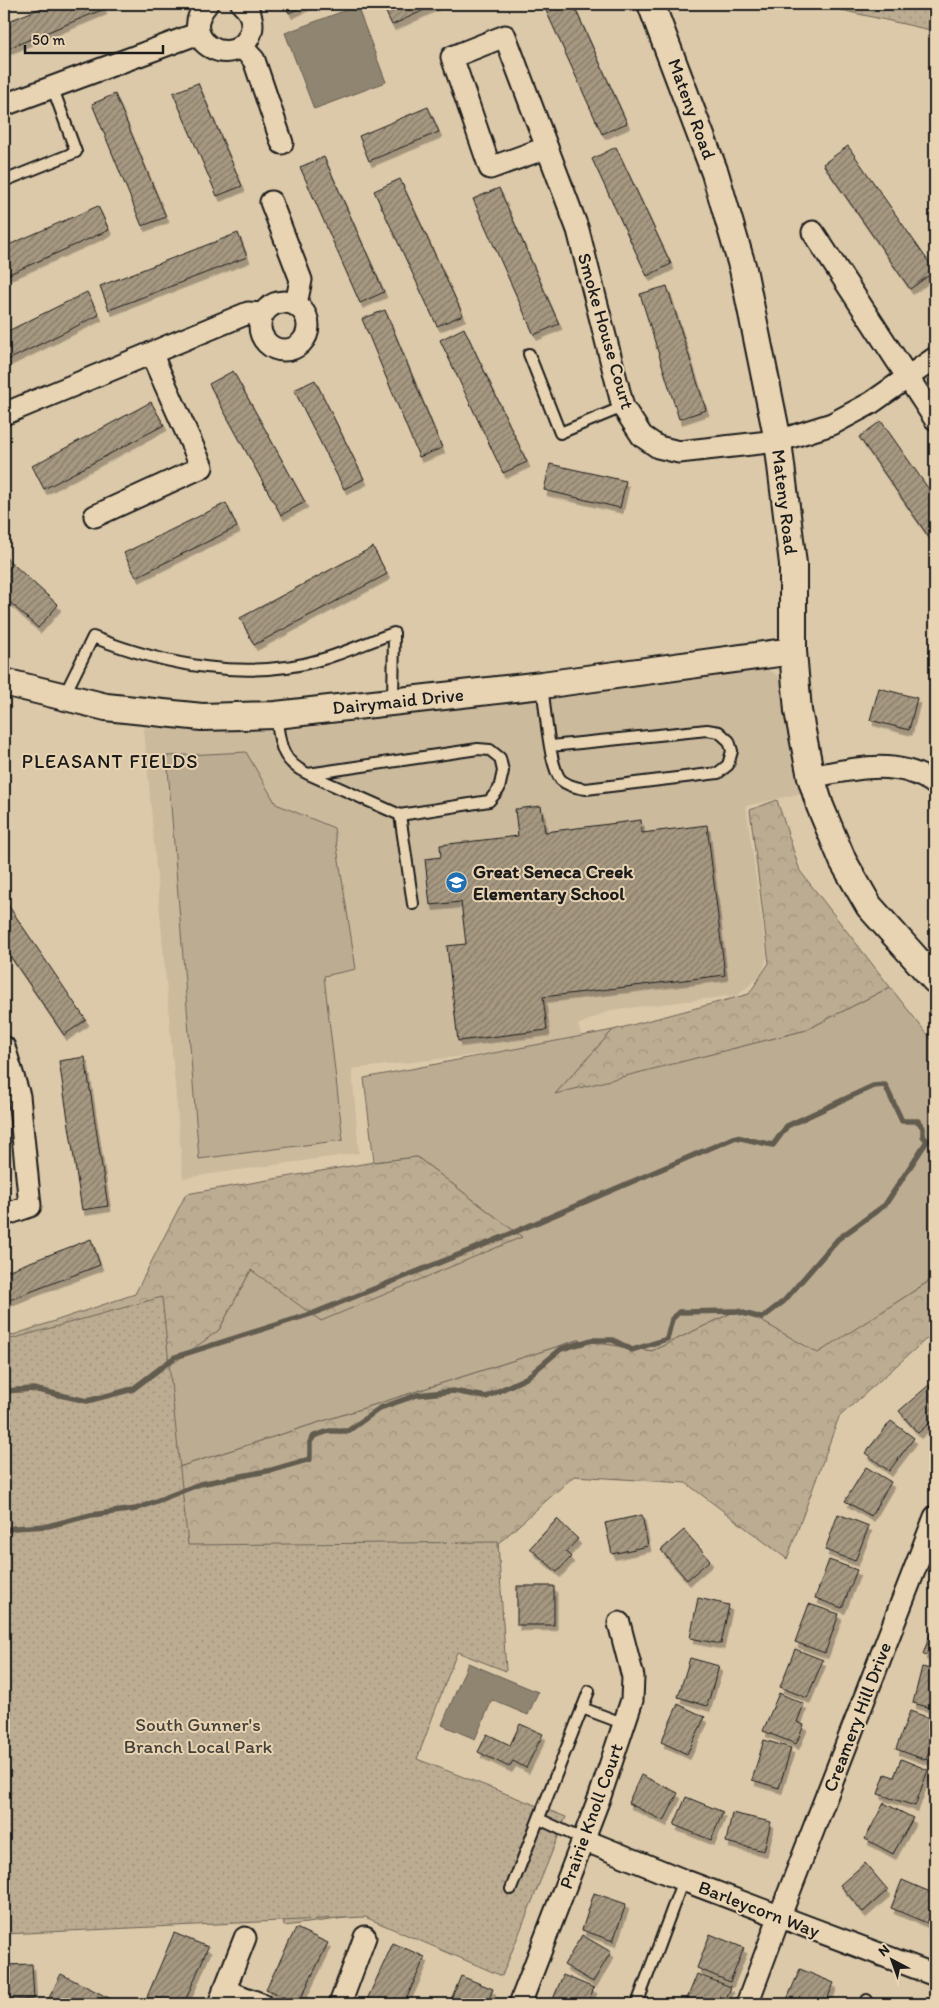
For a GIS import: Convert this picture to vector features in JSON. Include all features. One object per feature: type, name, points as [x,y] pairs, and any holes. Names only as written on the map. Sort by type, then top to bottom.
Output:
[{"type":"street","points":[[207,4],[201,11],[198,21],[198,32],[203,41],[211,48],[221,52],[232,51],[249,38],[252,18],[247,8],[242,4]]},
{"type":"street","name":"Mateny Road","points":[[651,4],[715,173],[743,269],[778,441],[793,564],[793,651],[798,711],[811,777],[820,806],[843,861],[869,906],[935,980]]},
{"type":"street","points":[[4,105],[198,32]]},
{"type":"street","name":"Smoke House Court","points":[[546,148],[490,168],[452,57],[505,36],[578,230],[623,407],[642,436],[658,447],[679,452],[778,441],[832,424],[871,403],[935,358]]},
{"type":"street","points":[[241,46],[254,60],[282,142]]},
{"type":"street","points":[[271,202],[301,280],[296,304]]},
{"type":"street","points":[[813,232],[935,419]]},
{"type":"street","points":[[287,301],[296,304],[304,310],[308,319],[309,329],[306,338],[300,345],[291,349],[282,350],[272,347],[265,341],[261,332],[260,323],[263,314],[269,306],[278,302],[287,301]]},
{"type":"street","points":[[4,414],[248,313],[263,314]]},
{"type":"street","points":[[95,516],[202,466],[151,353]]},
{"type":"street","name":"Dairymaid Drive","points":[[4,682],[106,707],[202,717],[276,715],[542,685],[793,651]]},
{"type":"street","points":[[811,777],[861,768],[882,767],[901,769],[926,778],[935,784]]},
{"type":"street","points":[[4,1047],[19,1096],[12,1117],[30,1206],[4,1215]]},
{"type":"street","name":"Creamery Hill Drive","points":[[748,2004],[779,1918],[935,1517]]},
{"type":"street","name":"Prairie Knoll Court","points":[[520,2004],[584,1840],[632,1700],[633,1677],[619,1624]]},
{"type":"street","name":"Barleycorn Way","points":[[584,1840],[779,1918],[935,1975]]},
{"type":"street","points":[[340,2004],[366,1937]]},
{"type":"street","points":[[245,1938],[222,1997],[261,2004]]},
{"type":"lane","points":[[4,181],[76,152],[52,86]]},
{"type":"lane","points":[[529,354],[560,433],[623,407]]},
{"type":"lane","points":[[64,697],[93,637],[140,653],[188,663],[223,669],[270,669],[322,659],[394,633],[393,702]]},
{"type":"lane","points":[[542,685],[553,767],[561,780],[572,787],[586,789],[718,773],[728,765],[732,751],[729,741],[719,732],[707,730],[551,746]]},
{"type":"lane","points":[[276,715],[281,746],[286,759],[297,769],[308,774],[400,815],[488,801],[499,789],[502,771],[500,758],[490,750],[464,750],[308,774]]},
{"type":"lane","points":[[400,815],[413,904]]},
{"type":"lane","points":[[511,1889],[589,1691]]},
{"type":"lane","points":[[582,1708],[625,1724]]},
{"type":"lane","points":[[538,1819],[584,1840]]},
{"type":"lane","points":[[637,2004],[683,1880]]},
{"type":"shaded area","points":[[357,6],[386,82],[314,109],[285,33]]},
{"type":"shaded area","name":"Great Seneca Creek Elementary School","points":[[768,670],[784,679],[807,792],[746,806],[767,957],[762,974],[738,995],[611,1010],[578,1025],[584,1042],[352,1069],[359,1153],[183,1178],[144,728],[279,731]]},
{"type":"shaded area","points":[[468,1663],[538,1692],[528,1715],[492,1700],[475,1739],[442,1725]]},
{"type":"green space","points":[[814,4],[935,4],[935,31]]},
{"type":"green space","points":[[246,752],[276,804],[334,828],[356,969],[324,976],[343,1140],[199,1159],[167,756]]},
{"type":"green space","points":[[777,800],[800,871],[890,987],[806,1030],[555,1094],[613,1030],[749,994],[769,963],[750,810]]},
{"type":"green space","points":[[890,987],[935,1044],[935,1277],[818,1354],[740,1309],[652,1351],[578,1340],[9,1521],[4,1473],[219,1330],[251,1270],[522,1237],[417,1157],[374,1162],[364,1078],[613,1030],[556,1093],[806,1030]]},
{"type":"green space","points":[[417,1157],[522,1237],[321,1321],[251,1270],[219,1330],[28,1469],[4,1473],[4,1338],[135,1294],[186,1194],[374,1162]]},
{"type":"green space","points":[[931,1280],[935,1291],[935,1331],[839,1417],[787,1559],[686,1483],[574,1476],[501,1541],[365,1851],[376,1914],[284,1926],[251,1724],[9,1521],[578,1340],[652,1351],[740,1309],[818,1353]]},
{"type":"green space","name":"South Gunner's Branch Local Park","points":[[162,1297],[188,1545],[498,1542],[506,1671],[457,1652],[417,1759],[566,1817],[502,1976],[365,1917],[4,1934],[4,1341]]},
{"type":"building","points":[[51,4],[102,4],[104,9],[4,50],[4,23]]},
{"type":"building","points":[[285,4],[308,4],[289,13]]},
{"type":"building","points":[[382,4],[437,4],[392,25]]},
{"type":"building","points":[[543,4],[573,4],[627,123],[602,134]]},
{"type":"building","points":[[198,83],[242,186],[217,196],[173,93]]},
{"type":"building","points":[[115,94],[166,217],[142,226],[92,104]]},
{"type":"building","points":[[428,107],[439,132],[369,161],[359,136]]},
{"type":"building","points":[[848,146],[935,271],[910,289],[823,164]]},
{"type":"building","points":[[616,147],[671,264],[647,276],[592,159]]},
{"type":"building","points":[[324,157],[384,292],[360,303],[300,167]]},
{"type":"building","points":[[400,179],[463,315],[437,326],[374,191]]},
{"type":"building","points":[[499,188],[559,324],[534,335],[473,199]]},
{"type":"building","points":[[98,206],[109,230],[7,275],[4,268],[4,247]]},
{"type":"building","points":[[238,233],[247,257],[109,310],[100,286]]},
{"type":"building","points":[[667,286],[706,410],[679,419],[640,294]]},
{"type":"building","points":[[87,292],[99,315],[4,362],[4,333]]},
{"type":"building","points":[[385,310],[442,448],[419,457],[362,319]]},
{"type":"building","points":[[464,328],[527,462],[503,473],[440,340]]},
{"type":"building","points":[[233,371],[305,502],[281,515],[209,384]]},
{"type":"building","points":[[315,380],[364,479],[344,489],[294,390]]},
{"type":"building","points":[[151,402],[164,425],[44,489],[32,466]]},
{"type":"building","points":[[881,421],[935,498],[935,546],[859,437]]},
{"type":"building","points":[[550,464],[626,481],[620,508],[544,490]]},
{"type":"building","points":[[226,503],[237,527],[136,577],[124,553]]},
{"type":"building","points":[[373,547],[387,574],[254,645],[240,618]]},
{"type":"building","points":[[4,556],[58,605],[38,628],[4,597]]},
{"type":"building","points":[[879,688],[917,698],[909,730],[870,720]]},
{"type":"building","points":[[541,806],[545,832],[641,820],[642,833],[707,825],[725,975],[543,997],[547,1030],[458,1041],[447,946],[466,944],[461,902],[430,905],[425,859],[441,857],[440,845],[518,836],[515,809]]},
{"type":"building","points":[[4,899],[86,1020],[64,1035],[4,947]]},
{"type":"building","points":[[85,1057],[108,1206],[82,1210],[59,1061]]},
{"type":"building","points":[[91,1239],[100,1265],[4,1302],[4,1272]]},
{"type":"building","points":[[929,1385],[935,1392],[935,1418],[918,1433],[899,1411]]},
{"type":"building","points":[[891,1421],[914,1438],[889,1471],[865,1453]]},
{"type":"building","points":[[866,1467],[891,1482],[871,1516],[845,1501]]},
{"type":"building","points":[[838,1514],[869,1526],[855,1561],[825,1550]]},
{"type":"building","points":[[642,1515],[648,1546],[612,1554],[605,1523]]},
{"type":"building","points":[[557,1519],[578,1539],[566,1552],[571,1557],[557,1572],[530,1548]]},
{"type":"building","points":[[684,1530],[710,1560],[687,1580],[661,1550]]},
{"type":"building","points":[[829,1560],[857,1570],[842,1608],[815,1598]]},
{"type":"building","points":[[517,1586],[554,1586],[554,1625],[517,1625]]},
{"type":"building","points":[[698,1598],[729,1605],[721,1644],[690,1638]]},
{"type":"building","points":[[809,1604],[839,1614],[825,1653],[795,1642]]},
{"type":"building","points":[[935,1621],[935,1658],[923,1654]]},
{"type":"building","points":[[795,1649],[823,1660],[807,1698],[780,1687]]},
{"type":"building","points":[[690,1658],[719,1666],[707,1706],[678,1697]]},
{"type":"building","points":[[922,1667],[935,1670],[935,1709],[913,1703]]},
{"type":"building","points":[[779,1693],[804,1704],[797,1722],[804,1725],[796,1744],[763,1731]]},
{"type":"building","points":[[678,1704],[705,1717],[687,1754],[661,1742]]},
{"type":"building","points":[[910,1711],[935,1720],[935,1735],[926,1760],[896,1749]]},
{"type":"building","points":[[520,1724],[543,1734],[526,1768],[513,1761],[509,1767],[478,1752],[487,1734],[510,1745]]},
{"type":"building","points":[[764,1740],[791,1748],[779,1788],[752,1780]]},
{"type":"building","points":[[901,1759],[928,1770],[915,1806],[878,1794],[885,1774],[894,1777]]},
{"type":"building","points":[[641,1775],[678,1793],[664,1821],[628,1803]]},
{"type":"building","points":[[686,1797],[723,1812],[711,1840],[674,1825]]},
{"type":"building","points":[[884,1803],[913,1818],[893,1854],[865,1839]]},
{"type":"building","points":[[732,1813],[771,1822],[764,1851],[726,1842]]},
{"type":"building","points":[[865,1863],[888,1890],[863,1912],[840,1885]]},
{"type":"building","points":[[902,1880],[935,1894],[935,1904],[927,1923],[891,1908]]},
{"type":"building","points":[[594,1893],[626,1904],[613,1941],[582,1930]]},
{"type":"building","points":[[296,1928],[328,1943],[298,2004],[266,1989]]},
{"type":"building","points":[[174,1933],[208,1947],[184,2004],[144,2004]]},
{"type":"building","points":[[710,1934],[744,1948],[730,1982],[697,1968]]},
{"type":"building","points":[[582,1935],[611,1952],[593,1982],[564,1965]]},
{"type":"building","points":[[393,1943],[425,1957],[404,2004],[365,2004]]},
{"type":"building","points":[[32,1964],[34,1999],[4,2001],[4,1965]]},
{"type":"building","points":[[800,1969],[834,1983],[825,2004],[785,2004]]},
{"type":"building","points":[[61,1974],[121,2004],[46,2004]]},
{"type":"building","points":[[697,1974],[731,1987],[724,2004],[685,2004]]},
{"type":"building","points":[[563,1975],[594,1988],[587,2004],[551,2004]]},
{"type":"building","points":[[461,1976],[493,1989],[487,2004],[449,2004]]},
{"type":"waterway","points":[[4,1391],[33,1389],[87,1401],[133,1389],[175,1357],[314,1313],[503,1237],[736,1137],[773,1145],[787,1126],[873,1086],[885,1085],[902,1121],[918,1121],[923,1128],[923,1136],[927,1141]]},
{"type":"waterway","points":[[4,1531],[14,1528],[48,1526],[91,1515],[136,1509],[200,1484],[272,1470],[310,1459],[310,1442],[314,1436],[329,1431],[348,1431],[380,1408],[417,1395],[453,1391],[486,1397],[526,1378],[561,1349],[592,1340],[613,1340],[632,1350],[667,1339],[672,1319],[679,1312],[735,1311],[762,1318],[784,1301],[838,1239],[885,1205],[927,1141],[934,1140]]},
{"type":"place","name":"Great Seneca Creek Elementary School","points":[[457,882]]},
{"type":"district","name":"PLEASANT FIELDS","points":[[110,761]]}]
